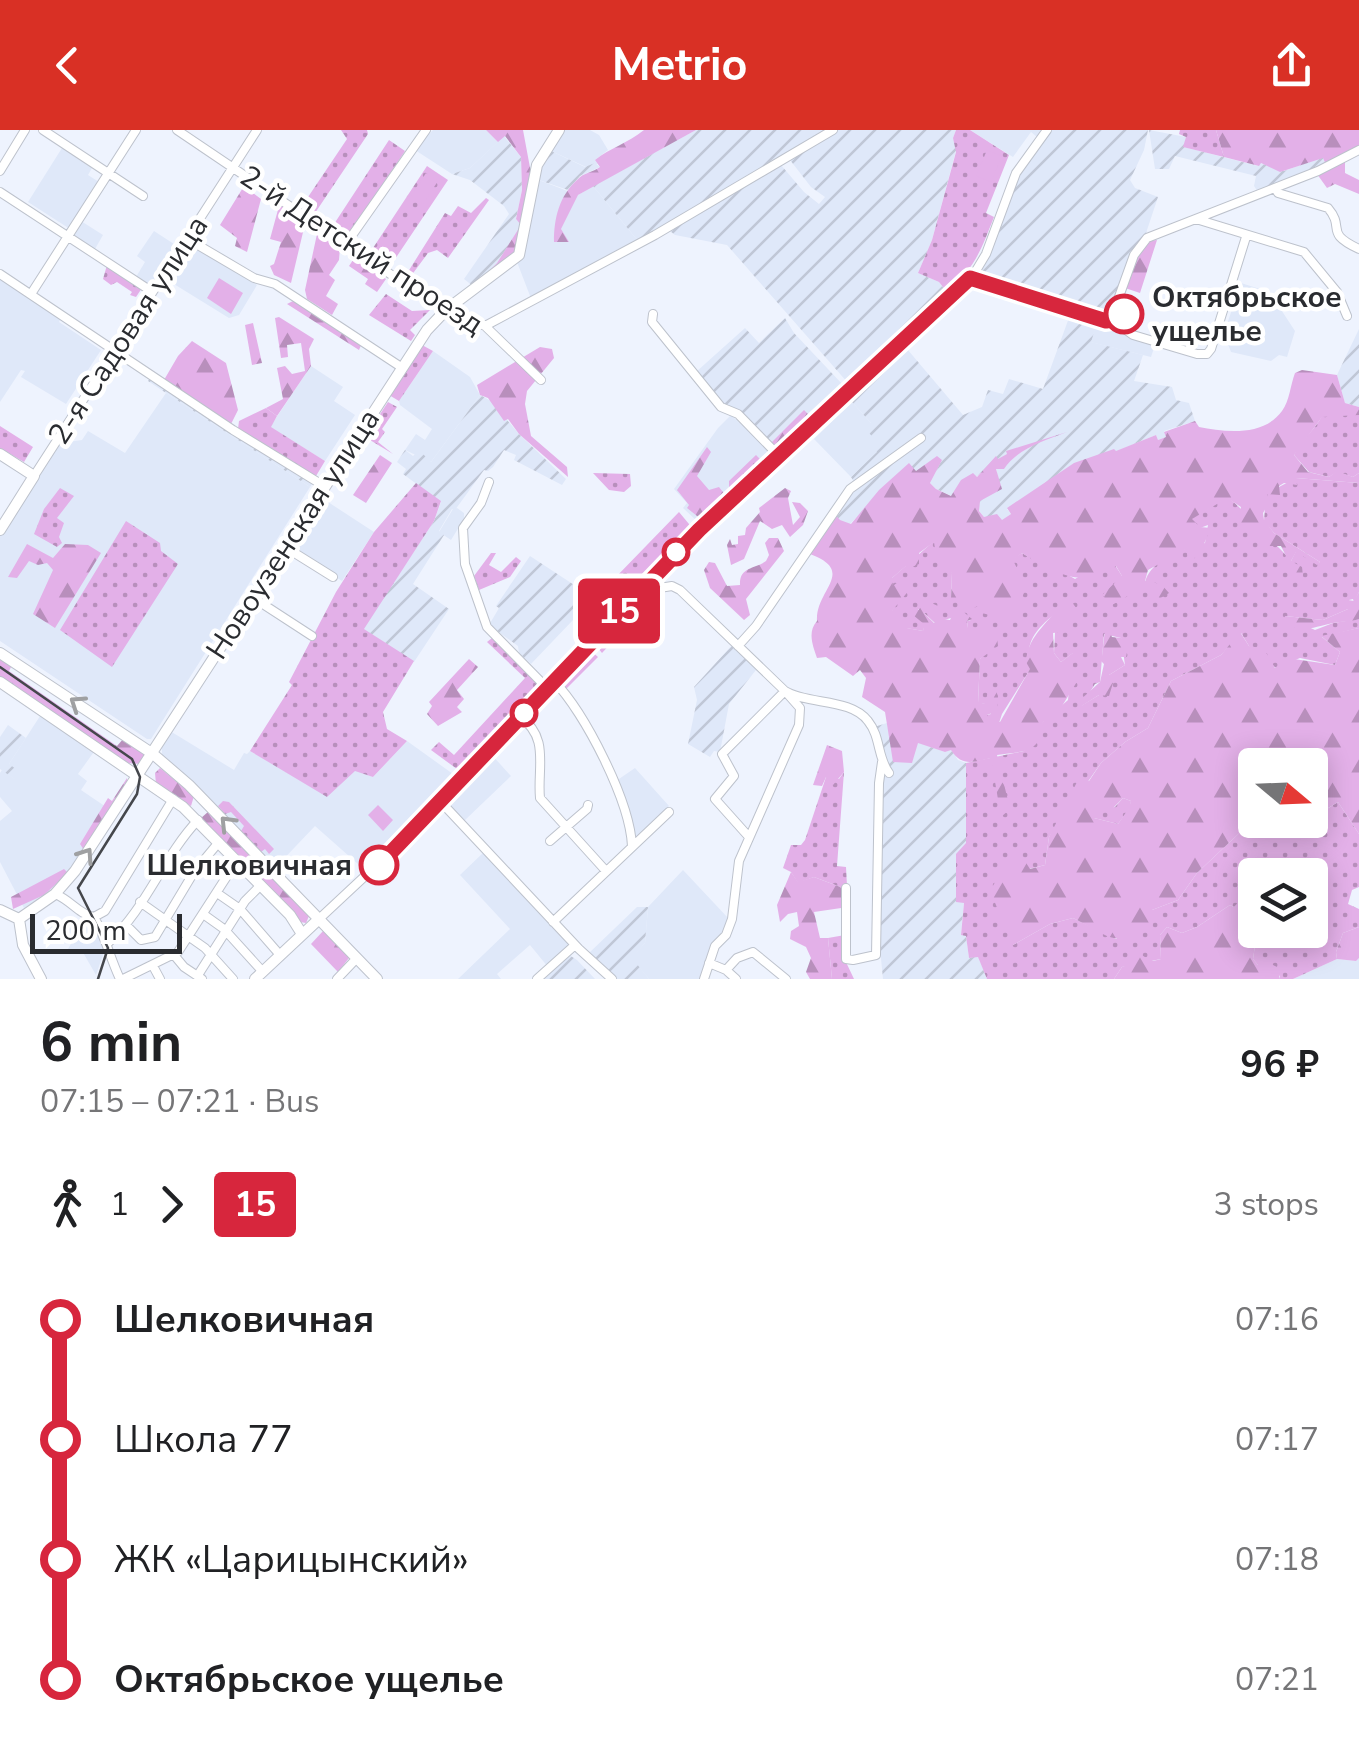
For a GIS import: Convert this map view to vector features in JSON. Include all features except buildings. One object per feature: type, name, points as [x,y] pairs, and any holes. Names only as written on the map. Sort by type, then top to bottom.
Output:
[{"type":"main road","name":"Новоузенская улица","points":[[18,919],[55,894],[75,871],[401,367],[446,310],[519,255],[526,236],[537,165],[559,130]]},
{"type":"main road","points":[[0,454],[34,476]]},
{"type":"main road","name":"2-я Садовая улица","points":[[0,530],[34,476]]},
{"type":"main road","points":[[0,652],[153,754],[211,806],[377,979]]},
{"type":"main road","points":[[0,682],[173,799],[239,862],[300,926],[302,934]]},
{"type":"main road","points":[[150,783],[153,754]]},
{"type":"main road","points":[[0,910],[18,919],[24,945],[41,979]]},
{"type":"main road","points":[[259,976],[319,918]]},
{"type":"street","points":[[0,171],[25,130]]},
{"type":"street","points":[[43,130],[143,196]]},
{"type":"street","points":[[31,294],[136,130]]},
{"type":"street","name":"2-й Детский проезд","points":[[177,130],[446,310],[485,326],[540,380]]},
{"type":"street","name":"2-я Садовая улица","points":[[34,476],[257,130]]},
{"type":"street","points":[[346,244],[426,130]]},
{"type":"street","points":[[485,326],[655,235],[833,130]]},
{"type":"street","points":[[319,918],[330,912],[442,802],[645,583],[777,454],[970,278],[984,261],[1016,173],[1046,130]]},
{"type":"street","points":[[1112,320],[1140,246],[1147,238],[1359,150]]},
{"type":"street","points":[[1275,188],[1328,208],[1334,214],[1335,233],[1340,240],[1359,249]]},
{"type":"street","points":[[0,192],[151,291]]},
{"type":"street","points":[[1196,218],[1198,222],[1304,252],[1337,292],[1348,316]]},
{"type":"street","points":[[970,278],[1112,320],[1133,336],[1207,354],[1212,349],[1246,236]]},
{"type":"street","points":[[186,238],[254,278],[275,284],[401,367]]},
{"type":"street","points":[[0,274],[324,486]]},
{"type":"street","points":[[652,314],[652,322],[721,407],[738,414],[777,454]]},
{"type":"street","points":[[738,646],[756,626],[850,489],[920,438]]},
{"type":"street","points":[[488,482],[481,503],[463,528],[466,564],[486,627],[566,694],[595,741],[632,834],[632,846]]},
{"type":"street","points":[[285,546],[333,577]]},
{"type":"street","points":[[645,583],[653,589],[676,588],[785,691],[802,714],[749,837],[737,870],[732,919],[726,935],[715,946],[704,979]]},
{"type":"street","points":[[252,597],[312,636]]},
{"type":"street","points":[[785,691],[802,700],[852,709],[863,715],[877,735],[882,762],[876,955],[846,958],[846,888]]},
{"type":"street","points":[[749,837],[715,799],[734,776],[722,754],[785,691]]},
{"type":"street","points":[[520,717],[530,724],[539,741],[540,798],[606,872]]},
{"type":"street","points":[[882,762],[889,773]]},
{"type":"street","points":[[55,894],[70,900],[82,914],[94,917],[105,911],[173,799]]},
{"type":"street","points":[[442,802],[612,979]]},
{"type":"street","points":[[550,841],[588,805]]},
{"type":"street","points":[[554,922],[668,812]]},
{"type":"street","points":[[108,943],[126,925],[181,839],[198,820]]},
{"type":"street","points":[[126,925],[142,940],[154,937],[207,854],[219,842]]},
{"type":"street","points":[[94,917],[122,979],[174,955],[239,862]]},
{"type":"street","points":[[174,955],[200,977],[210,954],[260,885]]},
{"type":"street","points":[[217,893],[240,910],[280,955]]},
{"type":"street","points":[[140,902],[190,936],[234,979]]},
{"type":"street","points":[[204,914],[226,932],[259,976]]},
{"type":"street","points":[[537,979],[575,944]]},
{"type":"street","points":[[726,970],[737,958],[753,952],[786,979]]},
{"type":"street","points":[[337,979],[357,958]]},
{"type":"street","points":[[709,963],[736,979]]},
{"type":"street","points":[[153,966],[160,979]]},
{"type":"shaded area","points":[[433,130],[486,130],[498,142],[470,168],[452,174],[415,150]]},
{"type":"shaded area","points":[[563,130],[590,130],[599,135],[608,150],[595,160],[598,164],[586,167],[549,150]]},
{"type":"shaded area","points":[[696,130],[826,130],[638,241],[593,186]]},
{"type":"shaded area","points":[[838,130],[956,130],[953,138],[957,147],[932,240],[918,273],[939,282],[947,292],[848,383],[727,245],[670,231],[781,165],[819,204],[825,197],[811,187],[790,160]]},
{"type":"shaded area","points":[[970,130],[1042,130],[1037,137],[1031,132],[1013,157]]},
{"type":"shaded area","points":[[1050,130],[1148,130],[1144,150],[1130,180],[1135,188],[1158,197],[1109,315],[1076,310],[980,275],[1020,174]]},
{"type":"shaded area","points":[[1149,130],[1186,137],[1184,147],[1258,166],[1260,163],[1284,171],[1323,157],[1327,166],[1258,192],[1254,186],[1256,176],[1175,156],[1169,169],[1155,169]]},
{"type":"shaded area","points":[[504,136],[521,157],[522,190],[516,219],[522,225],[497,263],[473,286],[464,279],[509,214],[470,180],[452,174],[470,168]]},
{"type":"shaded area","points":[[62,148],[92,168],[88,175],[99,182],[70,229],[28,202]]},
{"type":"shaded area","points":[[549,150],[585,167],[595,163],[600,167],[580,176],[568,190],[536,179]]},
{"type":"shaded area","points":[[536,179],[578,195],[593,186],[638,241],[532,301],[517,262]]},
{"type":"shaded area","points":[[81,221],[103,235],[95,249],[74,237]]},
{"type":"shaded area","points":[[154,231],[177,246],[149,286],[136,277],[145,262],[137,256]]},
{"type":"shaded area","points":[[193,244],[257,285],[239,315],[229,318],[169,281]]},
{"type":"shaded area","points":[[0,278],[101,350],[66,404],[21,377],[25,371],[21,370],[0,402]]},
{"type":"shaded area","points":[[1241,283],[1263,290],[1295,331],[1287,357],[1279,355],[1271,361],[1231,352],[1224,333]]},
{"type":"shaded area","points":[[1070,315],[1097,323],[1091,342],[1143,355],[1134,381],[1172,387],[1176,400],[1189,403],[1195,421],[1164,431],[1166,437],[1158,440],[1156,435],[1115,452],[1007,509],[1011,514],[1002,521],[984,517],[979,501],[997,473],[996,468],[1004,468],[1012,457],[1030,447],[997,460],[952,496],[930,483],[941,461],[915,471],[909,464],[850,524],[840,521],[833,512],[856,485],[851,477],[877,452],[871,445],[875,440],[865,428],[871,423],[852,402],[870,382],[866,377],[902,343],[963,415],[982,407],[988,390],[1003,394],[1009,379],[1043,389]]},
{"type":"shaded area","points":[[785,318],[794,333],[844,386],[777,451],[726,407],[696,372],[745,328],[759,343]]},
{"type":"shaded area","points":[[1097,323],[1155,345],[1151,357],[1090,342]]},
{"type":"shaded area","points":[[1359,329],[1359,407],[1345,403],[1337,375]]},
{"type":"shaded area","points":[[433,351],[470,377],[480,395],[431,462],[405,450],[416,434],[425,440],[432,429],[399,401]]},
{"type":"shaded area","points":[[311,366],[343,387],[334,401],[355,415],[325,461],[270,427]]},
{"type":"shaded area","points":[[151,377],[313,483],[310,487],[166,393],[148,381]]},
{"type":"shaded area","points":[[166,393],[310,487],[151,739],[147,739],[0,641],[0,536],[61,443],[82,440],[88,431],[125,453]]},
{"type":"shaded area","points":[[480,395],[491,401],[566,479],[562,485],[514,460],[516,455],[504,450],[493,467],[484,470],[452,509],[439,531],[444,535],[413,584],[449,609],[414,662],[363,629],[434,521],[441,502],[403,474],[406,469],[397,462],[405,450],[413,456],[419,450],[431,462]]},
{"type":"shaded area","points":[[852,402],[871,423],[878,452],[851,477],[814,439]]},
{"type":"shaded area","points":[[731,415],[773,454],[698,522],[683,508],[687,503],[674,489]]},
{"type":"shaded area","points":[[324,495],[330,498],[328,502],[374,532],[342,581],[290,548]]},
{"type":"shaded area","points":[[457,508],[464,513],[464,519],[451,540],[439,532]]},
{"type":"shaded area","points":[[530,556],[594,598],[531,664],[519,653],[518,646],[489,625],[499,608],[496,606]]},
{"type":"shaded area","points":[[734,643],[756,670],[729,704],[720,752],[714,751],[710,757],[688,744],[697,700],[694,687]]},
{"type":"shaded area","points":[[42,713],[96,749],[78,774],[87,781],[81,790],[112,811],[73,868],[52,891],[24,908],[0,862],[0,821],[12,811],[0,797],[0,773],[2,770],[15,779],[9,764]]},
{"type":"shaded area","points":[[887,723],[894,761],[911,758],[917,742],[945,752],[951,749],[958,760],[966,763],[966,844],[961,850],[957,902],[964,902],[961,934],[966,935],[969,958],[978,956],[987,979],[883,979],[877,918],[881,777],[890,772],[874,727]]},
{"type":"shaded area","points":[[8,725],[26,738],[9,764],[20,772],[16,780],[0,769],[0,737]]},
{"type":"shaded area","points":[[170,731],[234,770],[244,753],[250,751],[327,796],[355,770],[373,777],[407,741],[453,774],[456,781],[367,872],[315,826],[276,867],[162,755],[162,744]]},
{"type":"shaded area","points":[[491,754],[511,776],[464,821],[449,800]]},
{"type":"shaded area","points":[[635,768],[669,806],[634,841],[616,781]]},
{"type":"shaded area","points":[[484,852],[571,944],[548,967],[530,945],[497,974],[501,979],[458,979],[510,929],[460,875]]},
{"type":"shaded area","points":[[683,870],[729,919],[701,979],[649,979],[631,958],[645,943],[648,907]]},
{"type":"shaded area","points":[[637,907],[648,907],[645,943],[632,958],[649,979],[615,979],[589,953]]},
{"type":"shaded area","points":[[83,917],[91,920],[105,949],[96,975],[81,949],[71,954],[68,949],[73,940],[67,930]]},
{"type":"shaded area","points":[[566,953],[577,960],[595,979],[539,979]]},
{"type":"shaded area","points":[[1359,958],[1359,979],[1293,979],[1337,959]]},
{"type":"green space","points":[[341,130],[367,130],[368,134],[315,213],[304,203],[347,139]]},
{"type":"green space","points":[[486,130],[523,130],[531,173],[519,248],[507,262],[477,283],[497,263],[521,225],[516,219],[522,190],[521,157],[505,136],[498,142]]},
{"type":"green space","points":[[644,130],[696,130],[578,195],[561,229],[569,242],[554,242],[555,224],[566,193],[583,175],[600,167],[595,160]]},
{"type":"green space","points":[[956,130],[970,130],[1009,155],[986,213],[994,217],[981,249],[947,292],[939,282],[918,273],[932,240],[956,152]]},
{"type":"green space","points":[[1180,130],[1216,130],[1224,157],[1183,147],[1186,137],[1179,134]]},
{"type":"green space","points":[[1216,130],[1359,130],[1359,152],[1345,162],[1345,173],[1359,180],[1359,194],[1335,184],[1327,188],[1317,174],[1328,169],[1323,158],[1280,172],[1261,163],[1259,166],[1224,157]]},
{"type":"green space","points":[[389,140],[405,151],[353,230],[347,232],[336,221]]},
{"type":"green space","points":[[987,150],[1002,156],[991,182],[976,176]]},
{"type":"green space","points":[[427,166],[448,180],[391,265],[379,259],[373,248]]},
{"type":"green space","points":[[426,173],[438,181],[423,204],[411,196]]},
{"type":"green space","points":[[244,186],[261,199],[247,252],[235,246],[237,238],[220,225]]},
{"type":"green space","points":[[486,198],[489,200],[448,258],[437,250],[428,253],[411,276],[406,275],[445,213],[451,216],[458,206],[471,213]]},
{"type":"green space","points":[[279,206],[284,206],[287,216],[304,228],[291,283],[274,275],[270,266],[281,242],[270,239]]},
{"type":"green space","points":[[317,234],[340,248],[339,260],[329,275],[335,280],[326,296],[338,304],[332,315],[307,299],[305,290]]},
{"type":"green space","points":[[1157,240],[1140,293],[1125,288],[1137,254],[1148,241]]},
{"type":"green space","points":[[355,257],[386,279],[377,292],[365,284],[368,279],[349,266]]},
{"type":"green space","points":[[107,265],[142,288],[136,297],[117,282],[111,285],[103,279]]},
{"type":"green space","points":[[219,278],[243,293],[231,314],[207,298]]},
{"type":"green space","points":[[386,294],[412,311],[430,310],[410,330],[415,335],[411,341],[369,315]]},
{"type":"green space","points":[[295,300],[362,343],[359,350],[287,304]]},
{"type":"green space","points":[[275,318],[314,339],[309,349],[311,366],[277,416],[266,408],[283,399],[277,368],[285,366],[292,374],[305,371],[301,343],[287,345],[288,357],[281,358]]},
{"type":"green space","points":[[253,323],[262,363],[252,365],[245,325]]},
{"type":"green space","points":[[192,341],[226,363],[238,410],[231,424],[164,380]]},
{"type":"green space","points":[[422,345],[433,351],[399,401],[389,395]]},
{"type":"green space","points":[[540,347],[552,349],[554,358],[527,391],[525,404],[531,436],[567,467],[568,477],[519,434],[508,419],[504,421],[488,398],[480,395],[477,385]]},
{"type":"green space","points":[[1302,370],[1337,375],[1345,403],[1359,407],[1359,415],[1322,417],[1294,455],[1308,472],[1329,477],[1337,471],[1353,477],[1359,473],[1359,483],[1296,478],[1297,485],[1279,486],[1280,495],[1267,494],[1269,503],[1264,520],[1270,522],[1274,533],[1320,562],[1317,565],[1296,552],[1291,561],[1302,567],[1303,576],[1284,571],[1279,563],[1286,556],[1281,546],[1266,546],[1258,529],[1238,523],[1241,507],[1227,498],[1192,519],[1200,527],[1211,528],[1199,555],[1189,562],[1186,549],[1148,570],[1145,581],[1161,584],[1169,593],[1159,599],[1150,596],[1145,586],[1112,605],[1102,595],[1122,576],[1116,566],[1109,571],[1100,565],[1090,578],[1072,577],[1022,553],[1013,560],[1026,587],[1015,617],[1005,619],[978,612],[978,606],[968,610],[961,599],[951,598],[952,573],[940,564],[934,542],[919,553],[919,564],[906,566],[892,578],[893,586],[898,582],[910,589],[892,611],[903,616],[907,628],[923,631],[924,624],[913,615],[927,601],[938,606],[937,610],[924,613],[934,623],[950,620],[954,611],[960,609],[972,619],[967,621],[968,628],[984,628],[988,632],[991,629],[998,646],[980,659],[978,702],[985,704],[988,692],[995,689],[998,696],[997,711],[987,715],[987,719],[1000,722],[1030,669],[1026,662],[1031,643],[1063,599],[1069,598],[1079,612],[1068,631],[1053,633],[1054,653],[1061,662],[1074,652],[1072,671],[1078,680],[1059,711],[1059,719],[1043,722],[1035,745],[997,755],[1010,809],[1001,817],[991,758],[964,761],[951,750],[945,752],[918,743],[912,763],[893,762],[885,712],[862,697],[866,678],[860,670],[853,676],[826,657],[817,658],[813,644],[812,630],[832,574],[822,560],[807,553],[833,512],[851,524],[879,490],[909,463],[916,471],[937,456],[942,460],[930,483],[951,496],[961,480],[973,473],[977,477],[996,456],[998,459],[1006,451],[1067,432],[1032,446],[1004,469],[996,469],[1002,489],[980,501],[979,511],[984,517],[997,514],[1002,520],[1011,514],[1007,508],[1074,463],[1156,435],[1158,440],[1166,437],[1164,432],[1195,421],[1199,427],[1232,431],[1265,425],[1282,411],[1295,373]]},
{"type":"green space","points":[[388,402],[397,407],[378,442],[393,454],[365,437]]},
{"type":"green space","points":[[266,408],[277,416],[271,427],[325,461],[316,476],[238,429],[239,421]]},
{"type":"green space","points":[[804,410],[810,416],[776,448],[771,443]]},
{"type":"green space","points":[[1359,415],[1359,473],[1353,477],[1337,472],[1329,477],[1309,472],[1294,455],[1322,416]]},
{"type":"green space","points":[[0,426],[33,447],[24,462],[0,448]]},
{"type":"green space","points":[[707,447],[711,452],[697,476],[709,490],[719,487],[726,496],[702,520],[687,508],[689,505],[677,490]]},
{"type":"green space","points":[[785,453],[789,458],[722,520],[718,516]]},
{"type":"green space","points":[[380,455],[392,463],[366,503],[353,495]]},
{"type":"green space","points":[[756,455],[763,462],[729,492],[729,481]]},
{"type":"green space","points":[[593,473],[630,474],[631,486],[624,492],[609,490]]},
{"type":"green space","points":[[1296,478],[1359,483],[1359,592],[1354,603],[1349,600],[1348,609],[1323,620],[1285,616],[1315,630],[1359,619],[1359,628],[1322,637],[1340,652],[1335,665],[1300,658],[1276,668],[1249,646],[1241,633],[1221,655],[1171,681],[1148,728],[1101,763],[1049,837],[1045,865],[1029,869],[1013,945],[1050,924],[1073,918],[1116,939],[1152,910],[1178,900],[1197,873],[1238,834],[1238,838],[1328,838],[1328,808],[1338,802],[1359,834],[1359,887],[1352,890],[1348,904],[1359,909],[1359,927],[1343,933],[1337,959],[1293,979],[1280,979],[1253,959],[1255,948],[1328,948],[1328,858],[1238,858],[1238,905],[1230,905],[1182,933],[1167,927],[1160,935],[1161,959],[1122,967],[1114,979],[987,979],[978,957],[969,958],[966,936],[961,935],[964,903],[956,902],[956,854],[966,843],[966,763],[1024,751],[1043,722],[1068,700],[1073,653],[1061,662],[1054,653],[1056,613],[1033,637],[1029,651],[1031,668],[999,723],[987,720],[991,714],[985,704],[978,703],[980,659],[989,650],[988,633],[968,628],[967,621],[971,620],[954,617],[935,623],[924,613],[929,610],[918,609],[925,624],[923,631],[906,628],[891,612],[901,597],[892,587],[892,578],[934,541],[952,573],[951,598],[1022,553],[1075,579],[1100,564],[1115,565],[1122,576],[1145,582],[1161,561],[1205,543],[1208,525],[1200,528],[1191,519],[1227,497],[1291,561],[1296,551],[1317,564],[1320,562],[1274,533],[1264,521],[1266,494]],"holes":[[[1104,634],[1121,638],[1125,665],[1109,675],[1109,695],[1099,695],[1081,706],[1100,682]]]},
{"type":"green space","points":[[416,483],[441,501],[434,521],[364,629],[414,661],[383,712],[387,729],[407,741],[373,777],[355,771],[327,797],[250,751],[292,685],[289,682],[336,592],[374,532]]},
{"type":"green space","points":[[60,488],[74,496],[57,518],[64,523],[59,537],[62,543],[57,547],[34,534],[44,509]]},
{"type":"green space","points":[[785,488],[791,491],[788,498],[793,525],[800,517],[792,502],[800,503],[808,511],[803,525],[790,537],[782,525],[772,529],[760,521],[744,559],[731,565],[727,545],[730,539],[732,545],[738,544],[738,536],[745,535],[759,508]]},
{"type":"green space","points":[[679,512],[694,530],[626,599],[614,579]]},
{"type":"green space","points":[[126,521],[160,543],[161,551],[178,564],[112,667],[60,630]]},
{"type":"green space","points":[[769,538],[778,538],[784,551],[746,599],[750,615],[744,620],[710,588],[704,570],[709,562],[715,563],[727,586],[740,585],[745,571],[766,561],[769,555],[765,543]]},
{"type":"green space","points":[[27,544],[53,558],[65,544],[88,545],[101,553],[55,628],[33,614],[53,570],[47,563],[29,561],[17,578],[8,577]]},
{"type":"green space","points":[[491,553],[496,553],[489,565],[501,572],[516,557],[521,561],[510,577],[479,590],[474,576]]},
{"type":"green space","points":[[646,591],[656,595],[602,653],[594,643]]},
{"type":"green space","points":[[1359,592],[1359,619],[1308,629],[1283,623],[1285,616],[1323,620],[1348,609],[1348,600],[1354,601]]},
{"type":"green space","points":[[1108,628],[1112,637],[1121,638],[1128,647],[1126,657],[1121,657],[1125,665],[1109,675],[1113,683],[1109,696],[1099,695],[1080,707],[1078,702],[1100,682],[1104,664],[1099,659]]},
{"type":"green space","points":[[1359,628],[1359,834],[1338,802],[1328,808],[1328,748],[1238,748],[1238,834],[1197,873],[1178,900],[1152,910],[1153,924],[1121,939],[1073,918],[1050,924],[1013,945],[990,891],[1010,856],[1021,855],[1030,869],[1045,865],[1049,837],[1077,782],[1089,781],[1101,763],[1148,728],[1171,681],[1221,655],[1240,632],[1249,646],[1264,649],[1275,668],[1287,658],[1335,665],[1340,652],[1321,636]],"holes":[[[1123,798],[1131,801],[1118,824],[1094,818],[1094,810],[1111,810]]]},
{"type":"green space","points":[[492,638],[539,686],[461,772],[431,750],[439,742],[454,755],[525,678],[487,642]]},
{"type":"green space","points":[[590,650],[598,657],[565,690],[559,680]]},
{"type":"green space","points":[[0,657],[12,665],[9,671],[117,746],[124,738],[145,754],[141,764],[126,763],[0,679]]},
{"type":"green space","points":[[469,659],[478,667],[457,690],[464,699],[457,707],[462,712],[438,726],[427,714],[432,706],[429,702]]},
{"type":"green space","points":[[827,745],[842,751],[844,772],[833,785],[826,777],[822,786],[813,785]]},
{"type":"green space","points":[[160,768],[194,796],[191,806],[156,784],[155,773]]},
{"type":"green space","points":[[844,772],[837,866],[846,867],[847,886],[814,877],[798,883],[783,868],[791,845],[801,845],[805,840],[826,777],[839,779]]},
{"type":"green space","points":[[127,778],[127,785],[84,850],[80,844],[108,798],[112,801]]},
{"type":"green space","points":[[1123,798],[1131,801],[1130,808],[1118,824],[1094,818],[1094,810],[1115,807]]},
{"type":"green space","points":[[229,802],[274,849],[269,854],[265,849],[261,852],[241,831],[244,826],[231,812],[225,814],[218,806]]},
{"type":"green space","points":[[378,805],[393,820],[383,831],[368,815]]},
{"type":"green space","points":[[209,811],[309,916],[306,923],[300,922],[200,819]]},
{"type":"green space","points":[[64,869],[68,873],[44,895],[13,909],[11,897]]},
{"type":"green space","points":[[791,872],[798,882],[814,877],[843,888],[848,907],[814,912],[820,938],[828,938],[832,979],[810,979],[806,972],[811,958],[806,947],[790,939],[791,931],[799,926],[797,912],[780,922],[777,905]]},
{"type":"green space","points":[[1238,902],[1238,948],[1255,948],[1253,959],[1258,965],[1267,962],[1277,967],[1280,979],[1114,979],[1122,967],[1130,964],[1127,961],[1139,954],[1153,961],[1161,959],[1160,935],[1167,927],[1182,933],[1230,905],[1234,907]]},
{"type":"green space","points":[[1359,927],[1359,958],[1337,959],[1343,933]]},
{"type":"green space","points":[[323,931],[349,958],[338,972],[311,944]]},
{"type":"green space","points":[[845,935],[845,960],[854,979],[832,979],[828,938]]},
{"type":"tram line","points":[[0,667],[132,759],[140,777],[137,794],[78,888],[108,948],[98,979]]},
{"type":"bus line","name":"15","points":[[379,865],[643,585],[839,396],[970,278],[1106,321],[1112,320],[1115,313],[1124,314]]},
{"type":"place","name":"Октябрьское ущелье","points":[[1124,314]]},
{"type":"place","name":"Шелковичная","points":[[379,865]]}]
